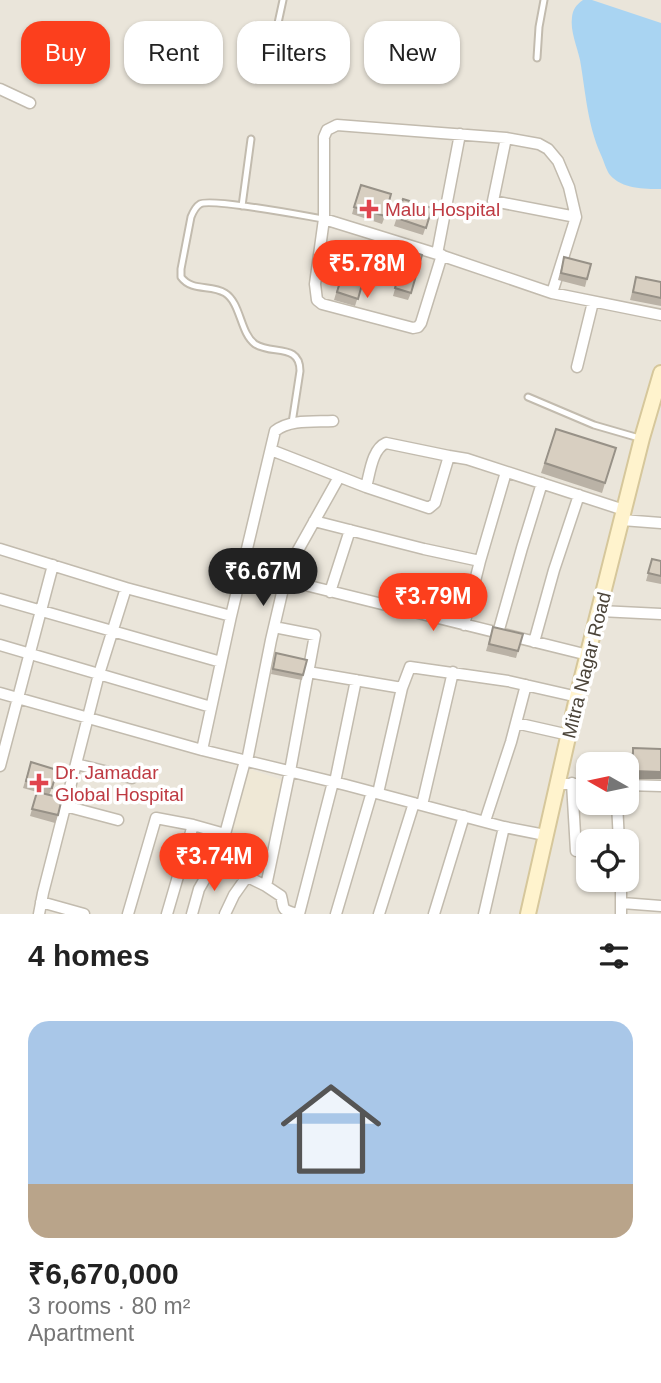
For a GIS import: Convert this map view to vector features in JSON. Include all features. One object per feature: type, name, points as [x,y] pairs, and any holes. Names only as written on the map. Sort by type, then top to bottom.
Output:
[{"type":"street","points":[[0,89],[30,103]]},
{"type":"street","points":[[460,134],[439,254],[418,327],[413,328],[323,304],[317,300],[315,284],[324,219],[324,137],[331,126],[337,125],[460,134],[506,138],[538,144],[548,149],[558,161],[569,187],[576,217],[552,293]]},
{"type":"street","points":[[506,138],[493,201],[576,217]]},
{"type":"street","points":[[324,219],[439,254],[552,293],[661,315]]},
{"type":"street","points":[[577,367],[593,302]]},
{"type":"street","name":"Mitra Nagar Road","points":[[527,914],[545,835],[565,784],[569,735],[642,439],[661,375]]},
{"type":"street","points":[[202,750],[275,431],[284,425],[333,421]]},
{"type":"street","points":[[366,487],[377,449],[386,443],[467,459],[579,495],[623,515],[661,523]]},
{"type":"street","points":[[271,450],[425,507],[432,507],[435,503],[449,456]]},
{"type":"street","points":[[464,625],[506,472]]},
{"type":"street","points":[[191,914],[199,889],[215,861],[225,834],[246,761],[285,580],[339,477]]},
{"type":"street","points":[[498,634],[542,483]]},
{"type":"street","points":[[534,642],[579,495]]},
{"type":"street","points":[[314,521],[480,561]]},
{"type":"street","points":[[330,592],[350,530]]},
{"type":"street","points":[[0,549],[126,588],[231,616]]},
{"type":"street","points":[[0,766],[3,740],[18,697],[53,565]]},
{"type":"street","points":[[285,580],[588,655]]},
{"type":"street","points":[[39,914],[99,674],[126,588]]},
{"type":"street","points":[[0,599],[221,662]]},
{"type":"street","points":[[600,611],[661,614]]},
{"type":"street","points":[[266,887],[315,635],[274,627]]},
{"type":"street","points":[[0,645],[211,707]]},
{"type":"street","points":[[336,914],[375,792],[401,688],[410,667],[526,685],[578,697]]},
{"type":"street","points":[[307,672],[401,688]]},
{"type":"street","points":[[379,914],[418,804],[453,672]]},
{"type":"street","points":[[215,861],[281,896],[283,912],[297,914],[334,782],[356,680]]},
{"type":"street","points":[[485,821],[526,685]]},
{"type":"street","points":[[0,692],[202,750],[545,835]]},
{"type":"street","points":[[516,723],[569,735]]},
{"type":"street","points":[[76,764],[132,778]]},
{"type":"street","points":[[576,784],[565,784],[576,851]]},
{"type":"street","points":[[639,785],[661,786]]},
{"type":"street","points":[[65,806],[118,820]]},
{"type":"street","points":[[434,914],[464,816]]},
{"type":"street","points":[[128,914],[156,818],[225,834]]},
{"type":"street","points":[[167,914],[193,825]]},
{"type":"street","points":[[484,914],[504,827]]},
{"type":"street","points":[[225,914],[246,878]]},
{"type":"street","points":[[41,902],[84,914]]},
{"type":"street","points":[[621,909],[661,906]]},
{"type":"lane","points":[[278,21],[283,0]]},
{"type":"lane","points":[[537,58],[544,0]]},
{"type":"lane","points":[[242,206],[251,139]]},
{"type":"lane","points":[[292,424],[300,371],[297,356],[257,345],[251,340],[228,295],[222,291],[188,284],[181,276],[194,209],[200,204],[206,202],[242,206],[324,219]]},
{"type":"lane","points":[[528,397],[594,425],[642,439]]},
{"type":"shaded area","points":[[0,0],[661,0],[661,914],[0,914]]},
{"type":"shaded area","points":[[247,768],[282,780],[259,873],[222,862]]},
{"type":"water","points":[[583,0],[592,0],[661,23],[661,189],[627,186],[615,180],[606,168],[590,120],[572,28],[573,12]]},
{"type":"building","points":[[361,185],[391,194],[385,216],[354,207]]},
{"type":"building","points":[[403,199],[432,208],[426,228],[397,218]]},
{"type":"building","points":[[406,250],[422,255],[411,293],[395,288]]},
{"type":"building","points":[[564,257],[591,264],[587,279],[561,273]]},
{"type":"building","points":[[342,275],[363,281],[358,299],[337,292]]},
{"type":"building","points":[[636,277],[661,282],[661,298],[633,292]]},
{"type":"building","points":[[556,429],[616,448],[605,483],[545,463]]},
{"type":"building","points":[[652,559],[661,561],[661,576],[648,573]]},
{"type":"building","points":[[493,627],[523,634],[518,651],[489,644]]},
{"type":"building","points":[[276,653],[307,660],[303,675],[273,669]]},
{"type":"building","points":[[633,748],[661,749],[661,772],[639,771],[639,752],[633,752]]},
{"type":"building","points":[[31,762],[57,770],[52,788],[26,781]]},
{"type":"building","points":[[37,792],[62,798],[58,815],[32,809]]},
{"type":"place","name":"Malu Hospital","points":[[369,209]]},
{"type":"place","name":"Dr. Jamadar Global Hospital","points":[[39,783]]}]
